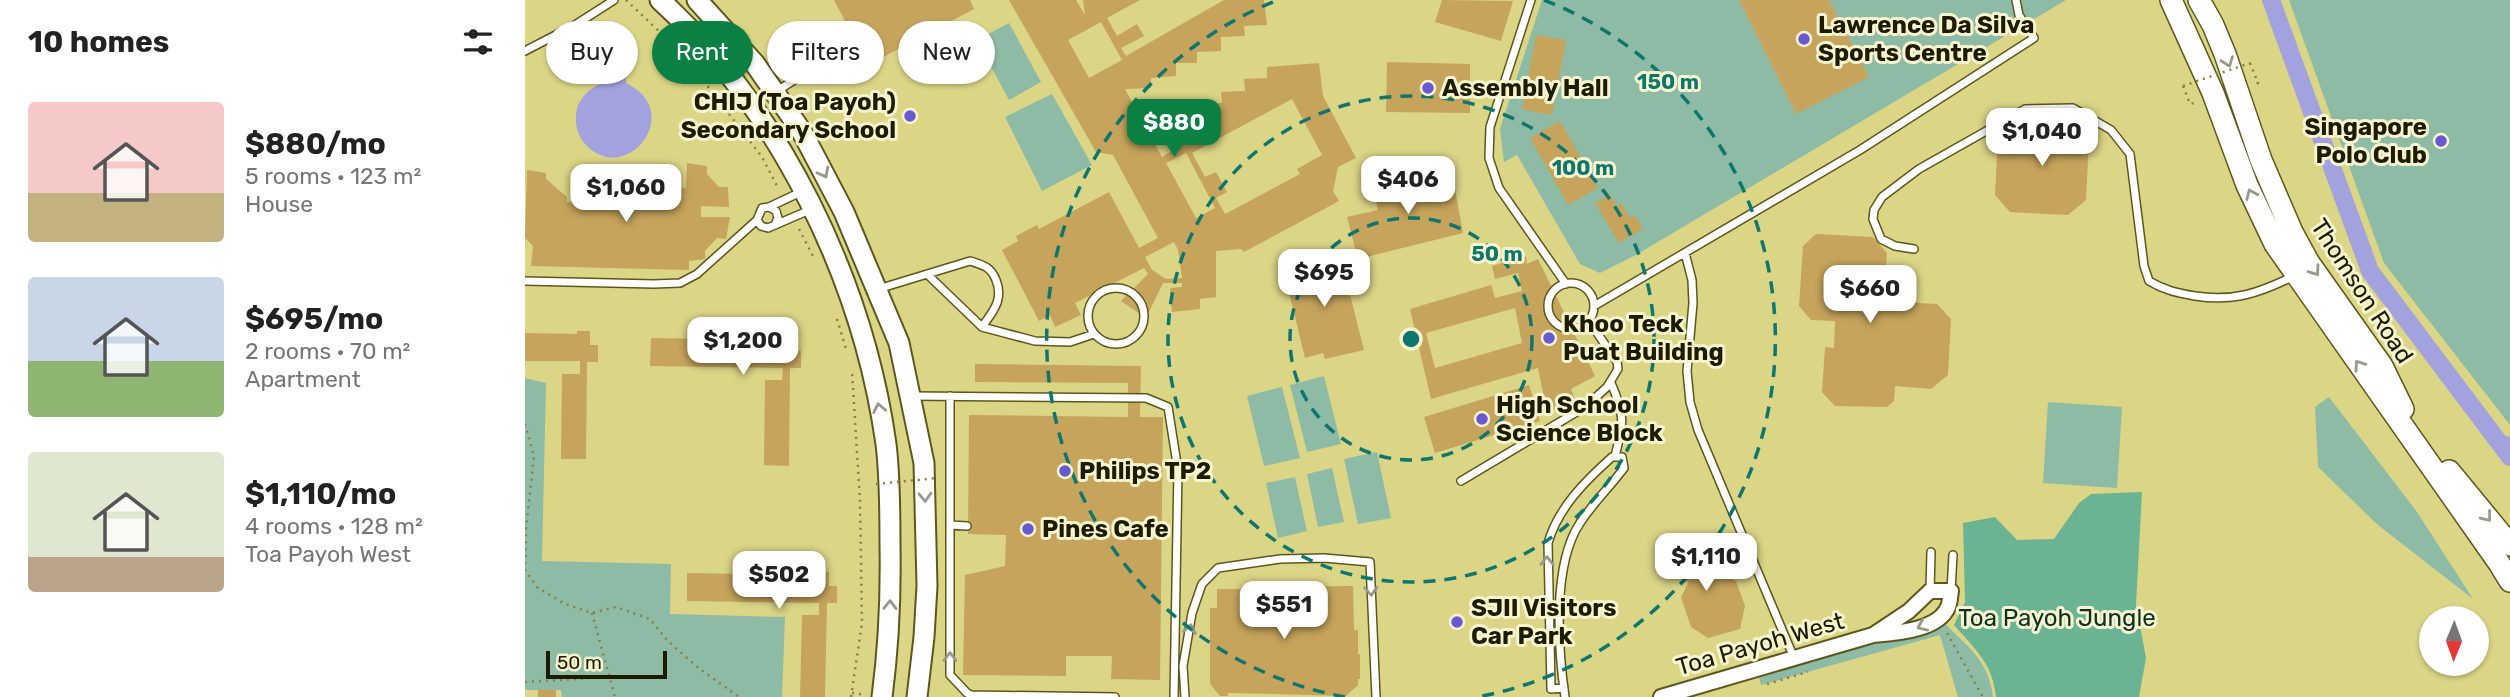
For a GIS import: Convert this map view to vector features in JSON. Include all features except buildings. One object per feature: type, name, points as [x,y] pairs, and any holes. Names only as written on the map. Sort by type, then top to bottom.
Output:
[{"type":"main road","points":[[660,0],[729,76],[784,154],[808,200],[850,297],[868,358],[886,445],[891,589],[889,645],[882,697]]},
{"type":"main road","points":[[698,0],[755,64],[802,132],[878,289],[899,343],[924,463],[927,575],[917,697]]},
{"type":"main road","name":"Thomson Road","points":[[2171,0],[2209,83],[2252,196],[2276,244],[2500,563],[2510,582]]},
{"type":"main road","name":"Thomson Road","points":[[2199,0],[2225,54],[2279,204],[2309,263],[2382,366],[2414,429],[2510,545]]},
{"type":"street","name":"Toa Payoh West","points":[[1873,635],[1909,611],[1930,591]]},
{"type":"street","points":[[1930,591],[1951,591]]},
{"type":"street","name":"Toa Payoh West","points":[[1669,696],[1691,693],[1873,635],[1907,632],[1924,626],[1943,615],[1948,607],[1951,591]]},
{"type":"lane","points":[[525,51],[575,25],[614,0]]},
{"type":"lane","points":[[1531,0],[1490,127],[1489,158],[1499,188],[1566,284]]},
{"type":"lane","points":[[1594,306],[1860,150],[2034,38],[2019,15],[2016,0]]},
{"type":"lane","points":[[776,92],[788,84]]},
{"type":"lane","name":"Thomson Road","points":[[1914,249],[1895,246],[1881,239],[1873,219],[1874,210],[1882,197],[1919,169],[2025,109],[2073,108],[2111,130],[2130,154],[2144,266],[2149,281],[2165,291],[2218,299],[2250,294],[2296,275]]},
{"type":"lane","points":[[525,281],[680,283],[697,274],[757,220],[762,208],[784,199],[808,200]]},
{"type":"lane","points":[[757,220],[761,226],[768,228],[793,216],[808,200]]},
{"type":"lane","points":[[769,207],[776,211],[778,218],[775,225]]},
{"type":"lane","points":[[1685,253],[1692,280],[1693,303],[1687,371],[1690,401],[1698,430],[1794,658]]},
{"type":"lane","points":[[878,289],[969,261],[984,265],[992,271],[1000,290],[999,300],[982,327]]},
{"type":"lane","points":[[928,275],[982,327],[1035,341],[1070,342],[1094,334]]},
{"type":"lane","points":[[1566,284],[1579,284],[1591,293],[1594,306],[1589,321],[1583,326],[1568,329],[1560,327],[1550,315],[1549,299],[1552,292],[1566,284]]},
{"type":"lane","points":[[1115,288],[1127,290],[1137,298],[1143,309],[1143,322],[1138,333],[1129,341],[1116,345],[1104,342],[1094,334],[1088,323],[1088,311],[1093,299],[1103,291],[1115,288]]},
{"type":"lane","points":[[1461,481],[1585,407],[1611,383],[1618,369],[1617,362],[1589,321]]},
{"type":"lane","points":[[1564,688],[1551,690],[1548,543],[1553,526],[1564,508],[1581,487],[1615,456],[1623,421],[1620,404],[1611,383]]},
{"type":"lane","points":[[912,396],[1146,398],[1168,407],[1178,470],[1174,697]]},
{"type":"lane","points":[[950,396],[950,675],[971,695],[1115,697]]},
{"type":"lane","points":[[1565,697],[1561,582],[1565,553],[1579,524],[1624,468],[1625,460],[1615,456]]},
{"type":"lane","points":[[950,525],[967,526]]},
{"type":"lane","points":[[1930,591],[1931,552]]},
{"type":"lane","name":"Toa Payoh West","points":[[1951,591],[1953,555]]},
{"type":"lane","points":[[1185,697],[1183,666],[1192,613],[1202,584],[1218,568],[1280,559],[1324,558],[1370,562],[1376,697]]},
{"type":"path","points":[[626,0],[691,65],[762,157],[784,199]]},
{"type":"path","points":[[2194,103],[2190,104],[2183,86],[2250,63]]},
{"type":"path","points":[[793,216],[815,260]]},
{"type":"path","points":[[833,307],[848,358]]},
{"type":"path","points":[[851,697],[862,623],[860,500],[852,371]]},
{"type":"path","points":[[525,424],[534,456],[525,570],[538,588],[565,604],[592,613],[616,607],[650,619],[667,640],[739,697]]},
{"type":"path","points":[[876,484],[937,478]]},
{"type":"path","points":[[592,613],[615,697]]},
{"type":"path","points":[[1945,629],[1983,697]]},
{"type":"path","points":[[525,682],[611,677]]},
{"type":"green space","points":[[1542,0],[2066,0],[1634,256],[1600,273],[1580,264],[1517,155],[1504,162],[1500,129]]},
{"type":"green space","name":"Singapore Polo Club","points":[[2289,0],[2510,0],[2510,425],[2384,263]]},
{"type":"green space","points":[[1009,23],[1041,82],[1009,100],[995,74],[995,30]]},
{"type":"green space","points":[[1052,94],[1092,165],[1042,191],[1005,117]]},
{"type":"green space","points":[[1324,376],[1341,444],[1307,452],[1290,385]]},
{"type":"green space","points":[[525,378],[546,383],[542,561],[671,564],[670,614],[785,617],[782,697],[562,697],[561,690],[525,690]]},
{"type":"green space","points":[[1282,387],[1300,458],[1264,466],[1247,396]]},
{"type":"green space","points":[[2329,397],[2417,512],[2473,599],[2378,525],[2318,467],[2315,407]]},
{"type":"green space","points":[[2048,402],[2122,407],[2117,488],[2043,483]]},
{"type":"green space","points":[[1377,452],[1391,518],[1358,524],[1344,459]]},
{"type":"green space","points":[[1332,468],[1344,522],[1318,527],[1307,474]]},
{"type":"green space","points":[[1295,477],[1307,531],[1278,538],[1266,483]]},
{"type":"green space","name":"Toa Payoh Jungle","points":[[2142,492],[2136,605],[2146,658],[2139,697],[1996,697],[1987,666],[1954,625],[1965,602],[1963,523],[1995,517],[2017,540],[2054,539],[2079,503],[2091,494]]},
{"type":"green space","points":[[1942,621],[1982,663],[1993,697],[1958,697],[1940,635],[1761,685],[1758,673]]},
{"type":"water","points":[[602,84],[627,84],[643,96],[651,111],[651,126],[644,140],[633,151],[618,157],[603,156],[587,146],[580,136],[576,120],[577,110],[582,99]]},
{"type":"waterway","points":[[2271,0],[2370,271],[2510,457]]},
{"type":"waterway","points":[[2496,438],[2510,439]]},
{"type":"place","name":"Lawrence Da Silva Sports Centre","points":[[1804,39]]},
{"type":"place","name":"Assembly Hall","points":[[1428,88]]},
{"type":"place","name":"CHIJ (Toa Payoh) Secondary School","points":[[910,116]]},
{"type":"place","name":"Singapore Polo Club","points":[[2441,141]]},
{"type":"place","name":"Khoo Teck Puat Building","points":[[1549,338]]},
{"type":"place","name":"High School Science Block","points":[[1482,419]]},
{"type":"place","name":"Philips TP2","points":[[1065,471]]},
{"type":"place","name":"Pines Cafe","points":[[1028,529]]},
{"type":"place","name":"SJII Visitors Car Park","points":[[1457,622]]}]
